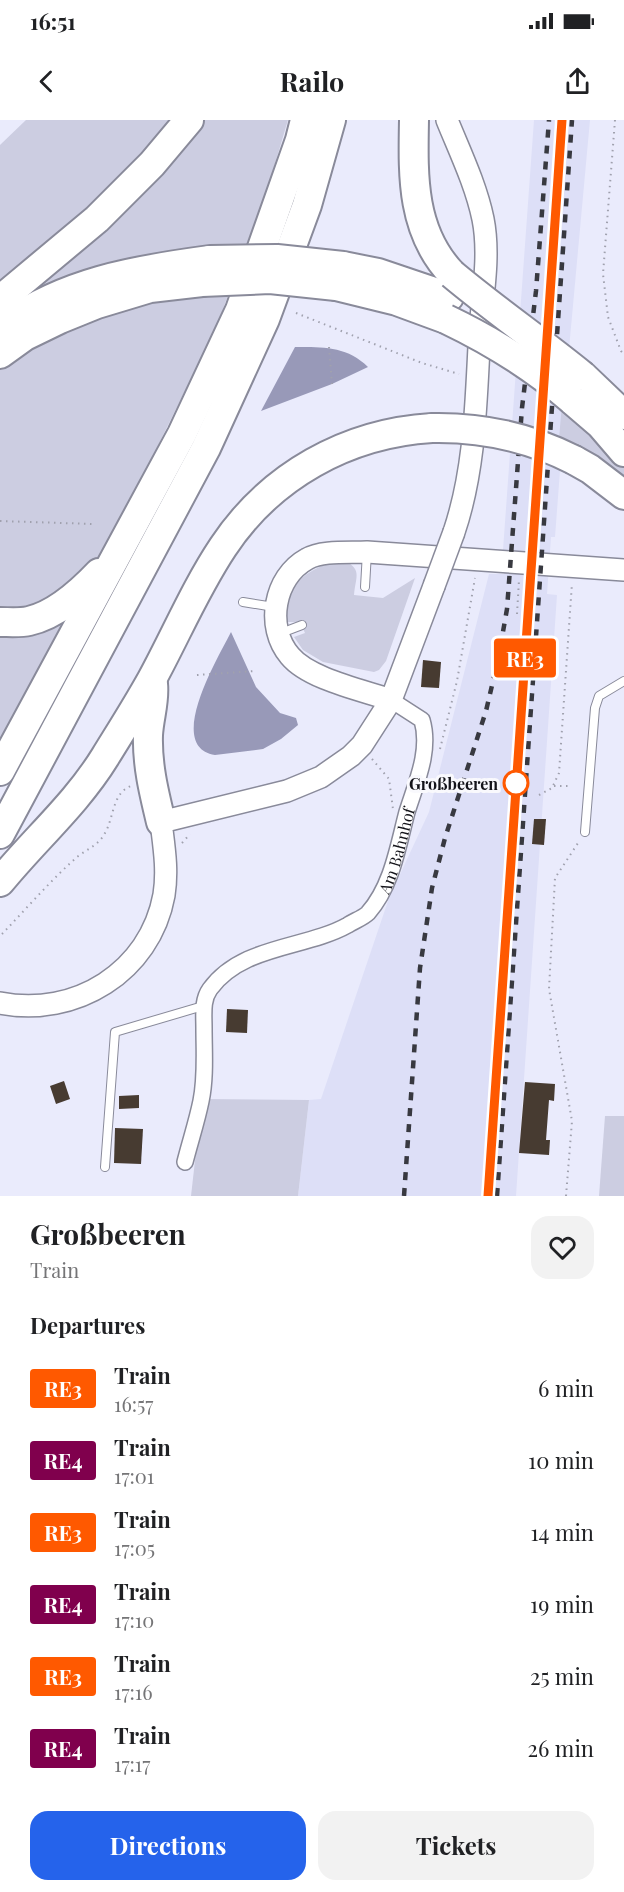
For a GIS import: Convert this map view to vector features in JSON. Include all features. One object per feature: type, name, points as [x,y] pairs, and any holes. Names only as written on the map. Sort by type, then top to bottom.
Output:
[{"type":"highway","points":[[0,300],[97,219],[152,164],[189,120]]},
{"type":"highway","points":[[0,771],[182,434],[240,310],[297,150],[305,120]]},
{"type":"highway","points":[[0,834],[216,426],[265,319],[307,205],[331,120]]},
{"type":"highway","points":[[414,120],[413,181],[419,214],[449,297],[485,338],[624,415]]},
{"type":"highway","points":[[0,354],[25,336],[97,304],[206,271],[278,258],[339,276],[378,273],[507,320],[552,351],[600,424],[624,453]]},
{"type":"highway","points":[[0,329],[53,298],[95,281],[145,268],[206,271]]},
{"type":"highway","points":[[0,882],[73,803],[104,760],[153,678],[183,616],[223,547],[255,507],[274,490],[315,461],[345,447],[398,431],[432,428],[477,429],[538,444],[574,460],[590,469],[624,495]]},
{"type":"highway","points":[[0,622],[29,621],[57,609],[82,590],[117,555]]},
{"type":"highway","points":[[153,678],[154,696],[148,746],[151,782],[161,822]]},
{"type":"main road","points":[[1,1006],[44,1006],[79,998],[109,982],[135,958],[155,926],[164,896],[166,867],[161,822],[263,798],[321,777],[344,762],[362,745],[391,700],[454,532],[463,504],[470,468],[485,262],[484,225],[447,120]]},
{"type":"main road","name":"Am Bahnhof","points":[[391,700],[315,675],[290,656],[278,635],[276,608],[279,593],[291,573],[308,558],[332,553],[367,552],[624,570]]},
{"type":"street","name":"Am Bahnhof","points":[[203,1006],[208,991],[218,980],[240,964],[267,952],[335,932],[366,914],[381,894],[394,862],[424,753],[426,734],[422,720],[391,700]]},
{"type":"street","points":[[185,1162],[202,1099],[205,1063],[203,1006]]},
{"type":"lane","points":[[365,587],[367,552]]},
{"type":"lane","points":[[243,602],[276,608]]},
{"type":"lane","points":[[278,635],[302,625]]},
{"type":"lane","points":[[585,832],[594,708],[599,696],[624,681]]},
{"type":"lane","points":[[105,1167],[115,1032],[203,1006]]},
{"type":"path","points":[[615,120],[603,274],[608,317],[624,354]]},
{"type":"path","points":[[296,313],[447,372],[477,377]]},
{"type":"path","points":[[329,347],[332,384]]},
{"type":"path","points":[[0,520],[93,524]]},
{"type":"path","points":[[439,751],[456,681],[476,568]]},
{"type":"path","points":[[517,614],[520,571]]},
{"type":"path","points":[[539,795],[548,792],[554,786],[560,766],[572,575]]},
{"type":"path","points":[[197,675],[255,671]]},
{"type":"path","points":[[370,757],[389,778],[392,807],[398,814],[406,816]]},
{"type":"path","points":[[554,786],[572,786]]},
{"type":"path","points":[[2,934],[79,856],[97,844],[105,833],[118,796],[122,790],[129,787]]},
{"type":"path","points":[[181,850],[184,840],[196,831]]},
{"type":"path","points":[[566,1196],[572,1120],[549,989],[555,878],[585,832]]},
{"type":"shaded area","points":[[26,120],[178,120],[0,294],[0,145]]},
{"type":"shaded area","points":[[197,120],[288,120],[269,184],[216,328],[134,494],[0,741],[0,368],[45,334],[26,292]]},
{"type":"shaded area","points":[[534,120],[590,120],[555,537],[551,537],[547,594],[557,595],[516,1196],[298,1196],[309,1100],[321,1099],[389,898],[429,812],[489,574],[504,574],[506,551],[503,550]]},
{"type":"shaded area","points":[[295,347],[343,351],[368,367],[332,384],[261,411]]},
{"type":"shaded area","points":[[562,404],[624,465],[624,483],[559,439]]},
{"type":"shaded area","points":[[341,559],[353,566],[355,570],[357,577],[354,595],[383,598],[415,578],[386,661],[379,670],[374,672],[323,662],[303,650],[294,637],[305,633],[300,622],[286,622],[287,598],[297,583],[317,568]]},
{"type":"shaded area","points":[[231,632],[256,687],[280,713],[296,718],[298,725],[281,739],[263,749],[215,755],[201,748],[194,736],[194,719],[207,679]]},
{"type":"shaded area","points":[[202,1099],[309,1100],[298,1196],[191,1196]]},
{"type":"shaded area","points":[[605,1116],[624,1116],[624,1196],[599,1196]]},
{"type":"building","points":[[423,660],[441,662],[439,688],[421,687]]},
{"type":"building","points":[[534,819],[546,819],[544,845],[532,844]]},
{"type":"building","points":[[227,1009],[248,1010],[247,1033],[226,1032]]},
{"type":"building","points":[[64,1081],[70,1099],[56,1104],[50,1086]]},
{"type":"building","points":[[525,1082],[555,1084],[554,1101],[549,1100],[546,1140],[550,1140],[549,1155],[519,1153]]},
{"type":"building","points":[[139,1095],[139,1108],[119,1109],[119,1096]]},
{"type":"building","points":[[115,1128],[143,1129],[141,1164],[114,1163]]},
{"type":"railway","points":[[404,1196],[420,968],[432,888],[445,838],[486,711],[507,609],[522,408],[536,291],[549,120]]},
{"type":"railway","points":[[488,1196],[562,120]]},
{"type":"railway","points":[[497,1196],[572,120]]},
{"type":"train","name":"RE3","points":[[488,1196],[562,120]]},
{"type":"place","name":"Großbeeren","points":[[516,783]]}]
